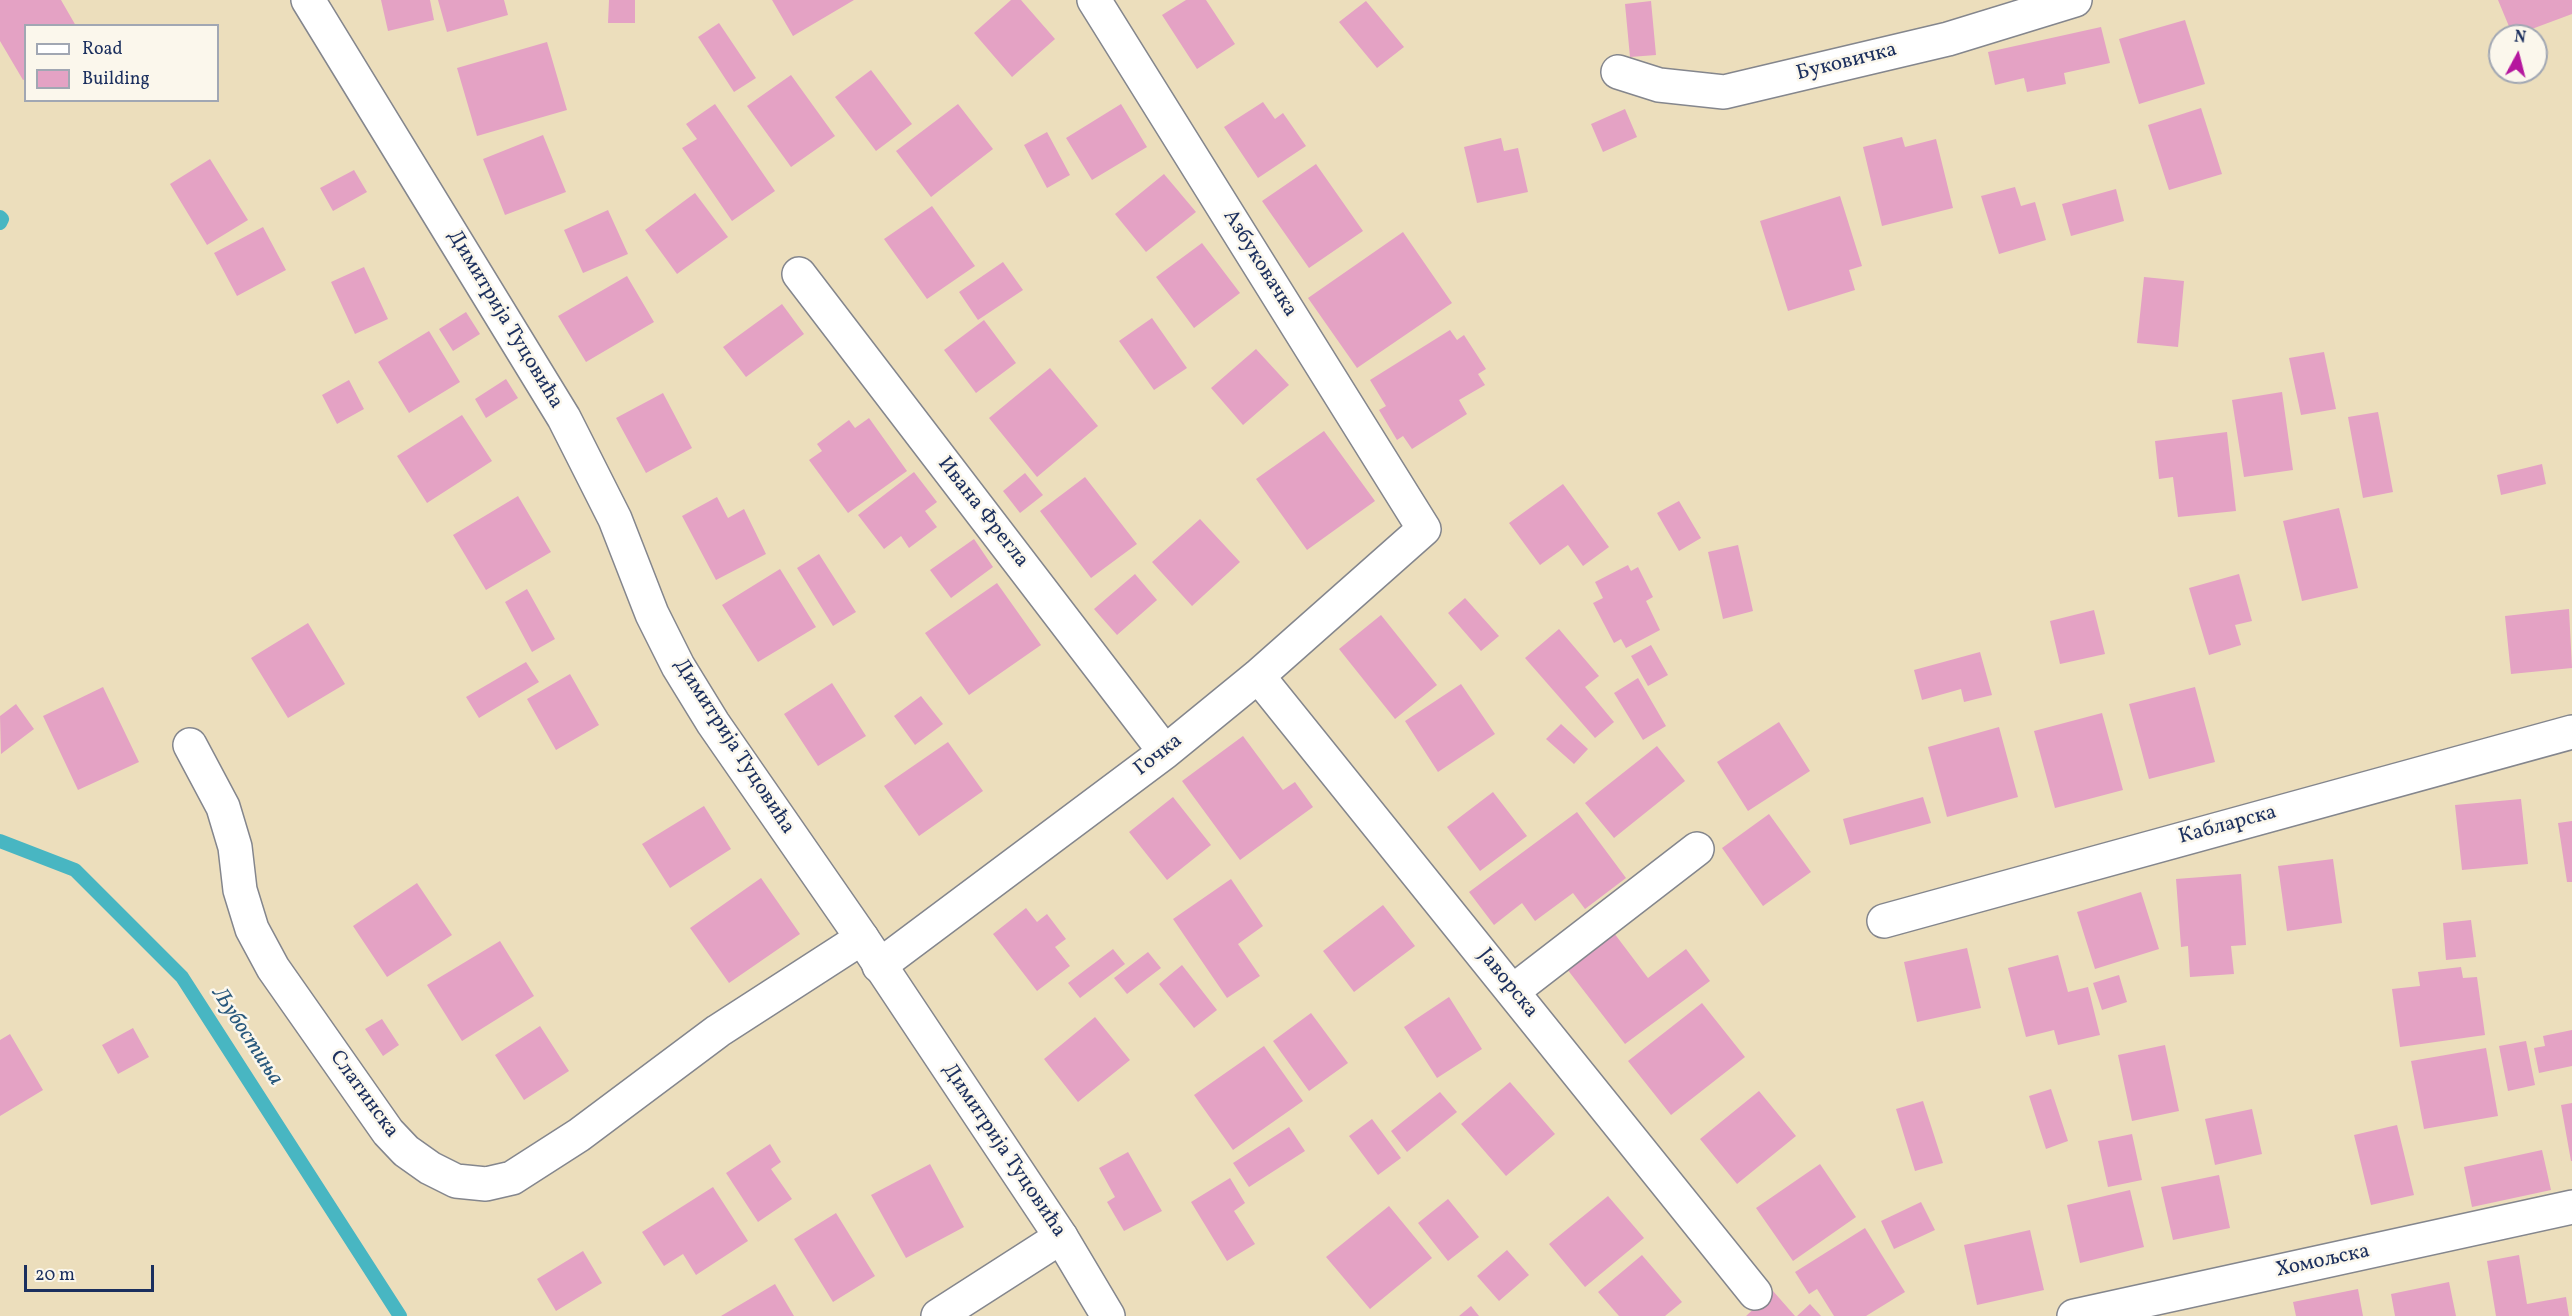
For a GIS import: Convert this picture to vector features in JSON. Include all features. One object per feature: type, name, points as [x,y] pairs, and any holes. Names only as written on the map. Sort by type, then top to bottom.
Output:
[{"type":"street","name":"Димитрија Туцовића","points":[[308,0],[564,418],[615,519],[652,614],[678,666],[712,723],[862,938],[1061,1237],[1108,1316]]},
{"type":"street","name":"Азбуковачка","points":[[1094,0],[1424,528]]},
{"type":"street","name":"Буковичка","points":[[1618,72],[1659,85],[1687,90],[1724,92],[1948,39],[2075,0]]},
{"type":"street","name":"Ивана Фрегла","points":[[799,274],[1165,752]]},
{"type":"street","name":"Гочка","points":[[879,966],[1165,752],[1258,676],[1424,528]]},
{"type":"street","name":"Јаворска","points":[[1258,676],[1755,1293]]},
{"type":"street","name":"Кабларска","points":[[1884,921],[2572,732]]},
{"type":"street","name":"Слатинска","points":[[190,746],[223,807],[235,848],[240,891],[252,929],[273,968],[388,1132],[414,1157],[456,1181],[486,1184],[512,1178],[533,1166],[579,1135],[718,1031],[862,938]]},
{"type":"street","points":[[1513,991],[1697,849]]},
{"type":"street","name":"Хомољска","points":[[2074,1316],[2572,1207]]},
{"type":"street","points":[[938,1316],[1061,1237]]},
{"type":"building","points":[[0,0],[61,0],[75,24],[24,24],[23,80],[0,41]]},
{"type":"building","points":[[381,0],[430,0],[434,20],[388,31]]},
{"type":"building","points":[[438,0],[504,0],[508,15],[447,32]]},
{"type":"building","points":[[609,0],[635,0],[635,23],[608,23]]},
{"type":"building","points":[[772,0],[854,0],[793,36]]},
{"type":"building","points":[[1011,0],[1021,0],[1055,39],[1012,77],[974,33]]},
{"type":"building","points":[[1186,0],[1206,0],[1235,44],[1197,69],[1162,15]]},
{"type":"building","points":[[2498,0],[2572,0],[2572,14],[2545,24],[2508,24]]},
{"type":"building","points":[[1366,1],[1404,47],[1377,68],[1339,22]]},
{"type":"building","points":[[1651,1],[1656,55],[1630,57],[1625,4]]},
{"type":"building","points":[[2185,20],[2205,84],[2139,104],[2119,39]]},
{"type":"building","points":[[719,23],[756,78],[734,92],[698,37]]},
{"type":"building","points":[[2101,27],[2110,63],[2064,73],[2066,84],[2027,92],[2024,78],[1995,85],[1988,52]]},
{"type":"building","points":[[547,42],[567,110],[477,136],[457,68]]},
{"type":"building","points":[[871,70],[912,124],[876,151],[835,97]]},
{"type":"building","points":[[791,75],[835,136],[791,167],[747,106]]},
{"type":"building","points":[[1263,102],[1275,119],[1283,113],[1306,146],[1258,178],[1224,127]]},
{"type":"building","points":[[715,104],[775,191],[732,221],[682,148],[697,139],[686,124]]},
{"type":"building","points":[[958,104],[993,149],[931,197],[896,151]]},
{"type":"building","points":[[1121,104],[1147,147],[1092,180],[1066,138]]},
{"type":"building","points":[[2201,108],[2222,174],[2169,190],[2148,125]]},
{"type":"building","points":[[1625,109],[1637,137],[1603,152],[1591,124]]},
{"type":"building","points":[[1047,132],[1070,175],[1047,188],[1024,145]]},
{"type":"building","points":[[543,135],[566,192],[505,215],[483,159]]},
{"type":"building","points":[[1902,137],[1905,147],[1936,139],[1953,208],[1882,226],[1863,147]]},
{"type":"building","points":[[1501,138],[1504,151],[1518,148],[1528,192],[1477,203],[1464,147]]},
{"type":"building","points":[[210,159],[248,220],[207,245],[170,184]]},
{"type":"building","points":[[1316,164],[1363,231],[1309,268],[1262,201]]},
{"type":"building","points":[[354,170],[367,192],[333,211],[320,188]]},
{"type":"building","points":[[1164,174],[1196,212],[1146,252],[1115,214]]},
{"type":"building","points":[[2015,187],[2021,206],[2035,202],[2046,240],[1999,254],[1981,196]]},
{"type":"building","points":[[2116,189],[2124,221],[2071,236],[2062,204]]},
{"type":"building","points":[[695,193],[728,237],[677,274],[645,230]]},
{"type":"building","points":[[1840,196],[1862,266],[1849,270],[1855,290],[1788,311],[1760,221]]},
{"type":"building","points":[[932,206],[975,266],[927,299],[884,239]]},
{"type":"building","points":[[608,210],[628,254],[583,273],[564,230]]},
{"type":"building","points":[[263,227],[286,270],[237,296],[214,253]]},
{"type":"building","points":[[1403,232],[1452,303],[1357,368],[1308,298]]},
{"type":"building","points":[[1202,243],[1240,293],[1194,328],[1156,277]]},
{"type":"building","points":[[1003,262],[1023,290],[978,320],[959,292]]},
{"type":"building","points":[[364,267],[388,319],[355,334],[331,282]]},
{"type":"building","points":[[627,276],[654,322],[586,362],[558,316]]},
{"type":"building","points":[[2144,277],[2184,281],[2178,347],[2137,343]]},
{"type":"building","points":[[782,304],[804,334],[746,377],[723,347]]},
{"type":"building","points":[[466,312],[480,334],[453,351],[439,329]]},
{"type":"building","points":[[1152,318],[1187,368],[1154,390],[1119,341]]},
{"type":"building","points":[[984,320],[1016,363],[976,393],[944,350]]},
{"type":"building","points":[[1450,330],[1457,340],[1464,335],[1486,369],[1478,374],[1485,385],[1459,400],[1467,414],[1412,449],[1403,436],[1397,440],[1379,410],[1386,406],[1370,380]]},
{"type":"building","points":[[429,331],[460,382],[409,413],[378,362]]},
{"type":"building","points":[[1256,349],[1289,385],[1243,425],[1211,388]]},
{"type":"building","points":[[2324,352],[2336,409],[2301,415],[2289,358]]},
{"type":"building","points":[[1050,368],[1098,426],[1037,477],[989,418]]},
{"type":"building","points":[[506,379],[518,398],[486,418],[475,399]]},
{"type":"building","points":[[349,380],[364,409],[337,424],[322,395]]},
{"type":"building","points":[[2282,392],[2293,470],[2244,477],[2232,400]]},
{"type":"building","points":[[663,393],[692,448],[646,473],[616,418]]},
{"type":"building","points":[[2378,412],[2393,492],[2363,498],[2348,417]]},
{"type":"building","points":[[462,415],[492,461],[427,503],[397,456]]},
{"type":"building","points":[[869,418],[907,471],[848,513],[809,460],[822,451],[817,444],[849,420],[855,428]]},
{"type":"building","points":[[1324,431],[1375,501],[1307,550],[1256,479]]},
{"type":"building","points":[[2227,432],[2236,511],[2178,517],[2173,477],[2159,479],[2155,441]]},
{"type":"building","points":[[2542,464],[2546,484],[2501,495],[2497,475]]},
{"type":"building","points":[[914,472],[937,502],[925,511],[937,527],[909,548],[901,536],[884,549],[858,515]]},
{"type":"building","points":[[1025,473],[1043,495],[1020,513],[1003,491]]},
{"type":"building","points":[[1085,477],[1137,544],[1091,578],[1040,511]]},
{"type":"building","points":[[1563,484],[1609,547],[1583,566],[1568,545],[1540,565],[1509,523]]},
{"type":"building","points":[[518,496],[551,552],[486,590],[453,535]]},
{"type":"building","points":[[717,497],[728,518],[744,509],[766,554],[716,580],[682,516]]},
{"type":"building","points":[[1679,501],[1701,538],[1679,551],[1657,513]]},
{"type":"building","points":[[2339,508],[2358,588],[2302,601],[2283,521]]},
{"type":"building","points":[[1200,519],[1240,562],[1192,606],[1152,562]]},
{"type":"building","points":[[974,539],[993,567],[951,598],[930,570]]},
{"type":"building","points":[[1738,545],[1753,611],[1723,619],[1708,552]]},
{"type":"building","points":[[819,554],[856,612],[833,626],[797,568]]},
{"type":"building","points":[[1628,565],[1631,571],[1638,567],[1653,597],[1646,601],[1660,630],[1626,648],[1621,639],[1614,643],[1593,603],[1603,598],[1595,582]]},
{"type":"building","points":[[780,569],[816,627],[758,662],[722,605]]},
{"type":"building","points":[[1135,574],[1157,600],[1117,635],[1094,609]]},
{"type":"building","points":[[2239,574],[2252,621],[2235,625],[2241,645],[2209,655],[2189,588]]},
{"type":"building","points":[[997,583],[1041,645],[969,695],[925,633]]},
{"type":"building","points":[[527,589],[555,639],[532,652],[505,602]]},
{"type":"building","points":[[1465,598],[1499,636],[1481,651],[1448,613]]},
{"type":"building","points":[[2569,609],[2572,668],[2511,674],[2505,616]]},
{"type":"building","points":[[2094,610],[2105,654],[2060,664],[2050,621]]},
{"type":"building","points":[[1381,615],[1437,685],[1395,719],[1339,649]]},
{"type":"building","points":[[308,623],[345,684],[288,718],[251,658]]},
{"type":"building","points":[[1559,629],[1599,676],[1585,687],[1614,722],[1595,738],[1525,658]]},
{"type":"building","points":[[1651,645],[1668,675],[1648,686],[1631,656]]},
{"type":"building","points":[[1980,652],[1992,695],[1964,702],[1961,689],[1922,700],[1914,670]]},
{"type":"building","points":[[526,662],[539,682],[479,718],[466,697]]},
{"type":"building","points":[[570,674],[599,725],[556,750],[527,699]]},
{"type":"building","points":[[1638,678],[1666,726],[1643,740],[1614,693]]},
{"type":"building","points":[[832,683],[866,736],[818,766],[784,714]]},
{"type":"building","points":[[1461,684],[1495,734],[1438,772],[1405,721]]},
{"type":"building","points":[[103,687],[139,762],[78,790],[43,716]]},
{"type":"building","points":[[2195,687],[2215,762],[2149,779],[2129,704]]},
{"type":"building","points":[[921,696],[943,724],[915,745],[894,716]]},
{"type":"building","points":[[16,704],[34,729],[1,754],[0,716]]},
{"type":"building","points":[[2102,713],[2123,790],[2055,808],[2034,731]]},
{"type":"building","points":[[1779,722],[1810,771],[1748,811],[1717,762]]},
{"type":"building","points":[[1561,724],[1588,749],[1574,764],[1546,739]]},
{"type":"building","points":[[1999,727],[2018,797],[1947,817],[1928,747]]},
{"type":"building","points":[[1243,736],[1283,790],[1295,782],[1313,807],[1240,860],[1182,781]]},
{"type":"building","points":[[948,742],[983,791],[919,836],[884,786]]},
{"type":"building","points":[[1657,746],[1685,781],[1614,838],[1585,803]]},
{"type":"building","points":[[1493,792],[1527,836],[1480,871],[1447,827]]},
{"type":"building","points":[[1173,797],[1211,845],[1167,880],[1129,832]]},
{"type":"building","points":[[1923,797],[1931,823],[1850,845],[1843,819]]},
{"type":"building","points":[[2521,799],[2528,864],[2462,870],[2455,805]]},
{"type":"building","points":[[704,806],[731,849],[670,888],[642,844]]},
{"type":"building","points":[[1577,812],[1626,878],[1585,909],[1573,893],[1535,921],[1522,903],[1494,925],[1469,892]]},
{"type":"building","points":[[1769,814],[1811,872],[1763,906],[1722,848]]},
{"type":"building","points":[[2572,821],[2572,882],[2567,882],[2558,823]]},
{"type":"building","points":[[2333,859],[2342,923],[2287,931],[2278,866]]},
{"type":"building","points":[[2241,874],[2246,945],[2231,946],[2234,974],[2190,977],[2188,946],[2181,947],[2176,879]]},
{"type":"building","points":[[761,878],[800,934],[729,983],[690,928]]},
{"type":"building","points":[[1231,879],[1263,926],[1238,944],[1260,976],[1227,998],[1173,919]]},
{"type":"building","points":[[417,883],[452,935],[387,977],[353,926]]},
{"type":"building","points":[[2141,892],[2159,949],[2095,969],[2077,912]]},
{"type":"building","points":[[1383,905],[1415,946],[1354,992],[1323,951]]},
{"type":"building","points":[[1026,908],[1037,922],[1047,914],[1066,939],[1055,947],[1070,966],[1037,991],[993,934]]},
{"type":"building","points":[[2471,920],[2476,957],[2446,960],[2443,923]]},
{"type":"building","points":[[1614,933],[1648,978],[1686,949],[1710,981],[1625,1044],[1567,969]]},
{"type":"building","points":[[500,941],[534,996],[462,1041],[427,985]]},
{"type":"building","points":[[1967,948],[1981,1008],[1917,1022],[1904,962]]},
{"type":"building","points":[[1113,949],[1125,964],[1080,998],[1068,983]]},
{"type":"building","points":[[1148,952],[1161,968],[1127,994],[1114,978]]},
{"type":"building","points":[[2058,955],[2068,992],[2088,987],[2100,1035],[2058,1045],[2054,1030],[2026,1037],[2008,968]]},
{"type":"building","points":[[1182,965],[1217,1010],[1194,1028],[1159,984]]},
{"type":"building","points":[[2461,967],[2463,978],[2477,977],[2485,1035],[2400,1047],[2392,989],[2420,986],[2418,972]]},
{"type":"building","points":[[2119,975],[2127,1002],[2102,1010],[2093,983]]},
{"type":"building","points":[[1449,997],[1482,1049],[1437,1078],[1404,1027]]},
{"type":"building","points":[[1702,1003],[1745,1057],[1671,1115],[1628,1061]]},
{"type":"building","points":[[1311,1013],[1348,1063],[1309,1091],[1273,1041]]},
{"type":"building","points":[[1095,1017],[1130,1060],[1078,1102],[1044,1059]]},
{"type":"building","points":[[382,1019],[399,1045],[383,1056],[365,1029]]},
{"type":"building","points":[[540,1026],[569,1071],[524,1100],[495,1055]]},
{"type":"building","points":[[133,1028],[149,1057],[118,1074],[102,1045]]},
{"type":"building","points":[[2572,1030],[2572,1066],[2539,1073],[2534,1048],[2545,1046],[2543,1036]]},
{"type":"building","points":[[10,1034],[43,1090],[0,1116],[0,1040]]},
{"type":"building","points":[[2526,1041],[2535,1085],[2508,1091],[2499,1046]]},
{"type":"building","points":[[2165,1045],[2179,1111],[2132,1121],[2118,1055]]},
{"type":"building","points":[[1264,1046],[1303,1101],[1233,1150],[1194,1095]]},
{"type":"building","points":[[2486,1048],[2498,1116],[2424,1129],[2411,1061]]},
{"type":"building","points":[[1510,1082],[1555,1134],[1506,1176],[1461,1124]]},
{"type":"building","points":[[2051,1089],[2068,1141],[2046,1149],[2029,1096]]},
{"type":"building","points":[[1759,1091],[1796,1136],[1737,1184],[1700,1139]]},
{"type":"building","points":[[1440,1092],[1457,1112],[1407,1152],[1391,1131]]},
{"type":"building","points":[[1923,1101],[1943,1163],[1915,1171],[1896,1109]]},
{"type":"building","points":[[2572,1103],[2572,1161],[2571,1161],[2561,1105]]},
{"type":"building","points":[[2252,1109],[2262,1154],[2215,1165],[2205,1119]]},
{"type":"building","points":[[1372,1119],[1401,1158],[1378,1175],[1349,1136]]},
{"type":"building","points":[[2397,1125],[2414,1195],[2371,1205],[2354,1135]]},
{"type":"building","points":[[1289,1127],[1305,1151],[1249,1187],[1233,1163]]},
{"type":"building","points":[[2132,1134],[2142,1180],[2108,1187],[2098,1141]]},
{"type":"building","points":[[770,1144],[781,1162],[771,1169],[792,1199],[758,1222],[726,1173]]},
{"type":"building","points":[[2542,1150],[2551,1190],[2472,1207],[2464,1167]]},
{"type":"building","points":[[1128,1152],[1162,1211],[1124,1231],[1107,1202],[1115,1197],[1099,1168]]},
{"type":"building","points":[[930,1164],[964,1227],[906,1258],[871,1195]]},
{"type":"building","points":[[1820,1164],[1856,1217],[1793,1261],[1756,1208]]},
{"type":"building","points":[[2219,1175],[2230,1228],[2173,1240],[2161,1187]]},
{"type":"building","points":[[1230,1178],[1245,1203],[1234,1211],[1255,1244],[1227,1261],[1191,1202]]},
{"type":"building","points":[[713,1187],[748,1241],[696,1275],[683,1254],[664,1266],[642,1232]]},
{"type":"building","points":[[2130,1190],[2144,1247],[2080,1263],[2067,1205]]},
{"type":"building","points":[[1608,1196],[1644,1238],[1585,1287],[1549,1244]]},
{"type":"building","points":[[1448,1199],[1479,1237],[1448,1261],[1418,1223]]},
{"type":"building","points":[[1921,1202],[1935,1230],[1894,1249],[1881,1221]]},
{"type":"building","points":[[1389,1206],[1432,1258],[1370,1309],[1326,1257]]},
{"type":"building","points":[[836,1213],[875,1276],[833,1302],[794,1239]]},
{"type":"building","points":[[1865,1228],[1905,1292],[1866,1316],[1834,1316],[1817,1289],[1809,1294],[1795,1272]]},
{"type":"building","points":[[2030,1230],[2044,1290],[1977,1305],[1964,1245]]},
{"type":"building","points":[[1507,1250],[1529,1275],[1499,1301],[1477,1276]]},
{"type":"building","points":[[583,1251],[602,1283],[556,1311],[537,1279]]},
{"type":"building","points":[[1642,1255],[1682,1302],[1665,1316],[1619,1316],[1598,1292]]},
{"type":"building","points":[[2519,1255],[2527,1304],[2566,1297],[2569,1316],[2496,1316],[2487,1261]]},
{"type":"building","points":[[2449,1282],[2456,1316],[2395,1316],[2391,1294]]},
{"type":"building","points":[[775,1284],[794,1316],[721,1316]]},
{"type":"building","points":[[2358,1289],[2363,1316],[2296,1316],[2293,1302]]},
{"type":"building","points":[[1773,1291],[1795,1316],[1746,1316]]},
{"type":"building","points":[[1810,1304],[1821,1316],[1797,1316]]},
{"type":"building","points":[[1471,1306],[1479,1316],[1459,1316]]},
{"type":"waterway","name":"Љубостиња","points":[[0,217],[2,219],[0,223]]},
{"type":"waterway","name":"Љубостиња","points":[[0,841],[75,870],[182,977],[400,1316]]}]
